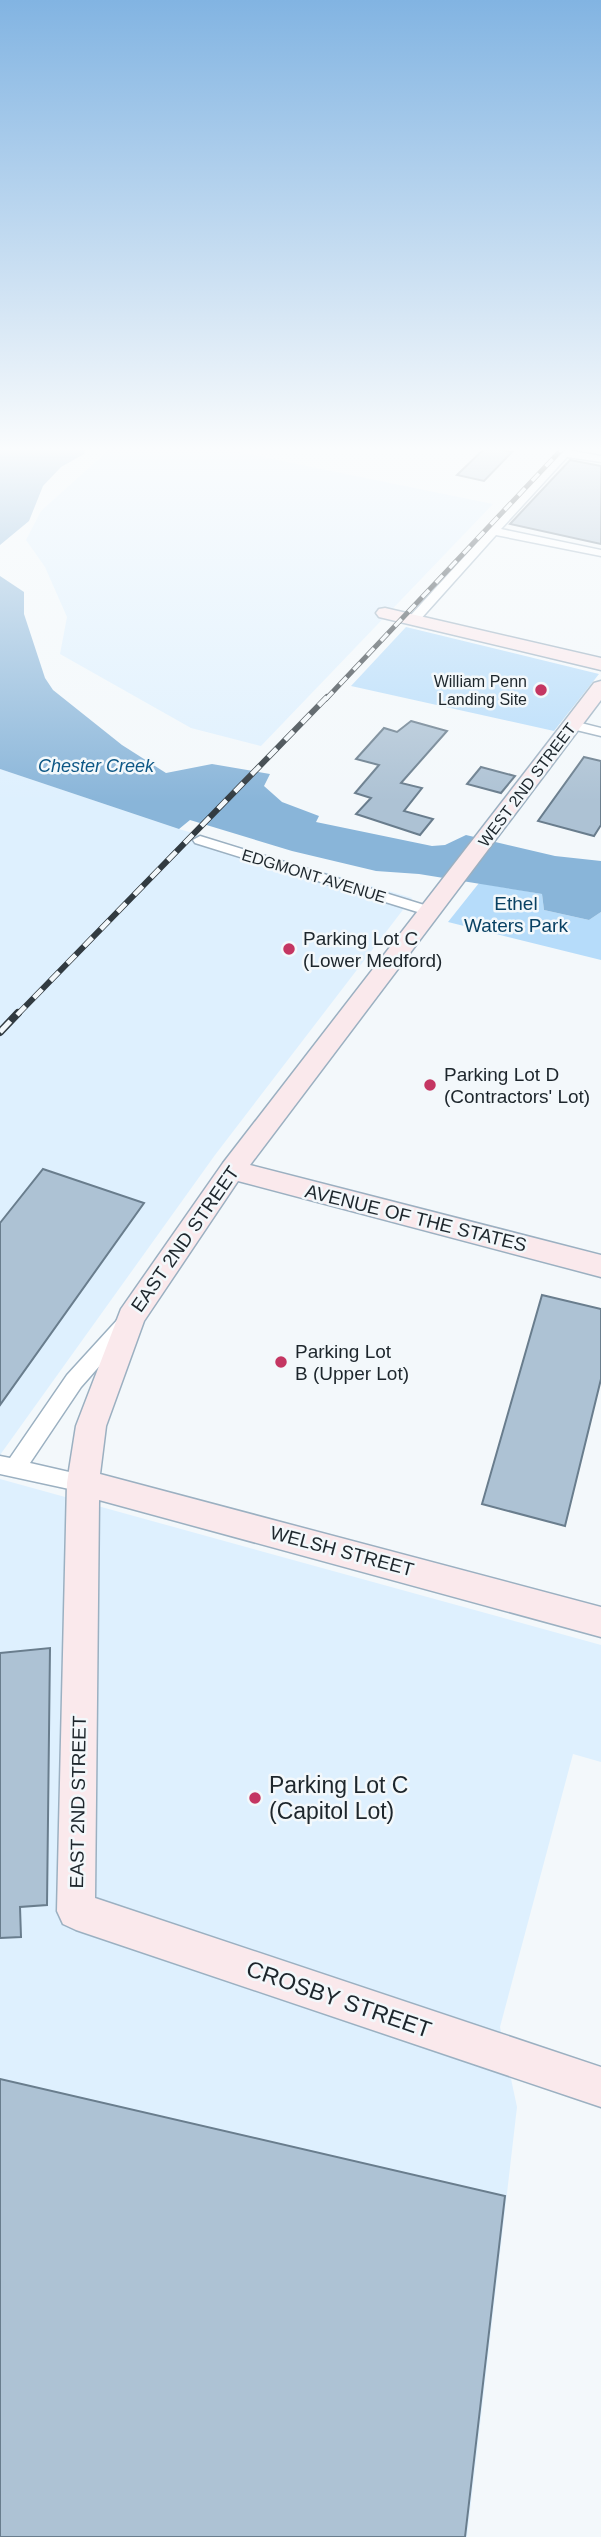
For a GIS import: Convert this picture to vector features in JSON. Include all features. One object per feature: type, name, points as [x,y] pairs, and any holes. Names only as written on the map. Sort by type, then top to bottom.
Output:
[{"type":"street","points":[[414,619],[462,565]]},
{"type":"street","points":[[385,613],[601,663]]},
{"type":"street","name":"WEST 2ND STREET","points":[[452,883],[601,687]]},
{"type":"street","points":[[573,725],[601,732]]},
{"type":"street","name":"EDGMONT AVENUE","points":[[200,840],[429,911]]},
{"type":"street","name":"EAST 2ND STREET","points":[[76,1911],[83,1483],[91,1426],[131,1317],[232,1170],[452,883]]},
{"type":"street","name":"AVENUE OF THE STATES","points":[[232,1170],[601,1266]]},
{"type":"street","points":[[83,1483],[7,1467],[74,1381],[131,1317]]},
{"type":"street","name":"WELSH STREET","points":[[83,1483],[601,1622]]},
{"type":"street","name":"CROSBY STREET","points":[[76,1911],[601,2087]]},
{"type":"shaded area","points":[[434,565],[261,746],[191,728],[60,654],[67,617],[45,567]]},
{"type":"shaded area","points":[[0,769],[179,829],[412,898],[215,1155],[0,1455]]},
{"type":"shaded area","points":[[0,1479],[601,1645],[601,1762],[573,1754],[500,2027],[517,2107],[467,2537],[0,2537]]},
{"type":"green space","points":[[406,627],[599,674],[554,731],[351,686]]},
{"type":"green space","name":"Ethel Waters Park","points":[[479,883],[542,894],[544,910],[589,920],[601,912],[601,960],[448,922]]},
{"type":"water","name":"Chester Creek","points":[[0,576],[24,592],[24,614],[45,678],[53,690],[122,745],[166,773],[212,764],[270,774],[264,786],[282,802],[319,816],[316,822],[432,846],[445,845],[466,835],[555,856],[601,861],[601,912],[589,920],[544,910],[542,894],[419,874],[376,871],[292,851],[190,820],[179,829],[0,769]]},
{"type":"building","points":[[411,721],[447,731],[401,783],[422,788],[404,811],[433,819],[420,835],[356,814],[371,798],[355,793],[379,765],[356,759],[384,728],[397,732]]},
{"type":"building","points":[[584,757],[601,761],[601,825],[594,836],[538,821]]},
{"type":"building","points":[[481,767],[515,776],[501,793],[467,784]]},
{"type":"building","points":[[43,1169],[144,1203],[0,1405],[0,1223]]},
{"type":"building","points":[[542,1295],[601,1309],[601,1379],[565,1526],[482,1504]]},
{"type":"building","points":[[50,1648],[47,1905],[20,1907],[21,1937],[0,1938],[0,1653]]},
{"type":"building","points":[[0,2079],[505,2196],[465,2537],[0,2537]]},
{"type":"railway","points":[[326,699],[452,565]]},
{"type":"railway","points":[[17,1015],[327,697]]},
{"type":"railway","points":[[0,1032],[18,1013]]},
{"type":"place","name":"William Penn Landing Site","points":[[541,690]]},
{"type":"place","name":"Parking Lot C (Lower Medford)","points":[[289,949]]},
{"type":"place","name":"Parking Lot D (Contractors' Lot)","points":[[430,1085]]},
{"type":"place","name":"Parking Lot B (Upper Lot)","points":[[281,1362]]},
{"type":"place","name":"Parking Lot C (Capitol Lot)","points":[[255,1798]]}]
